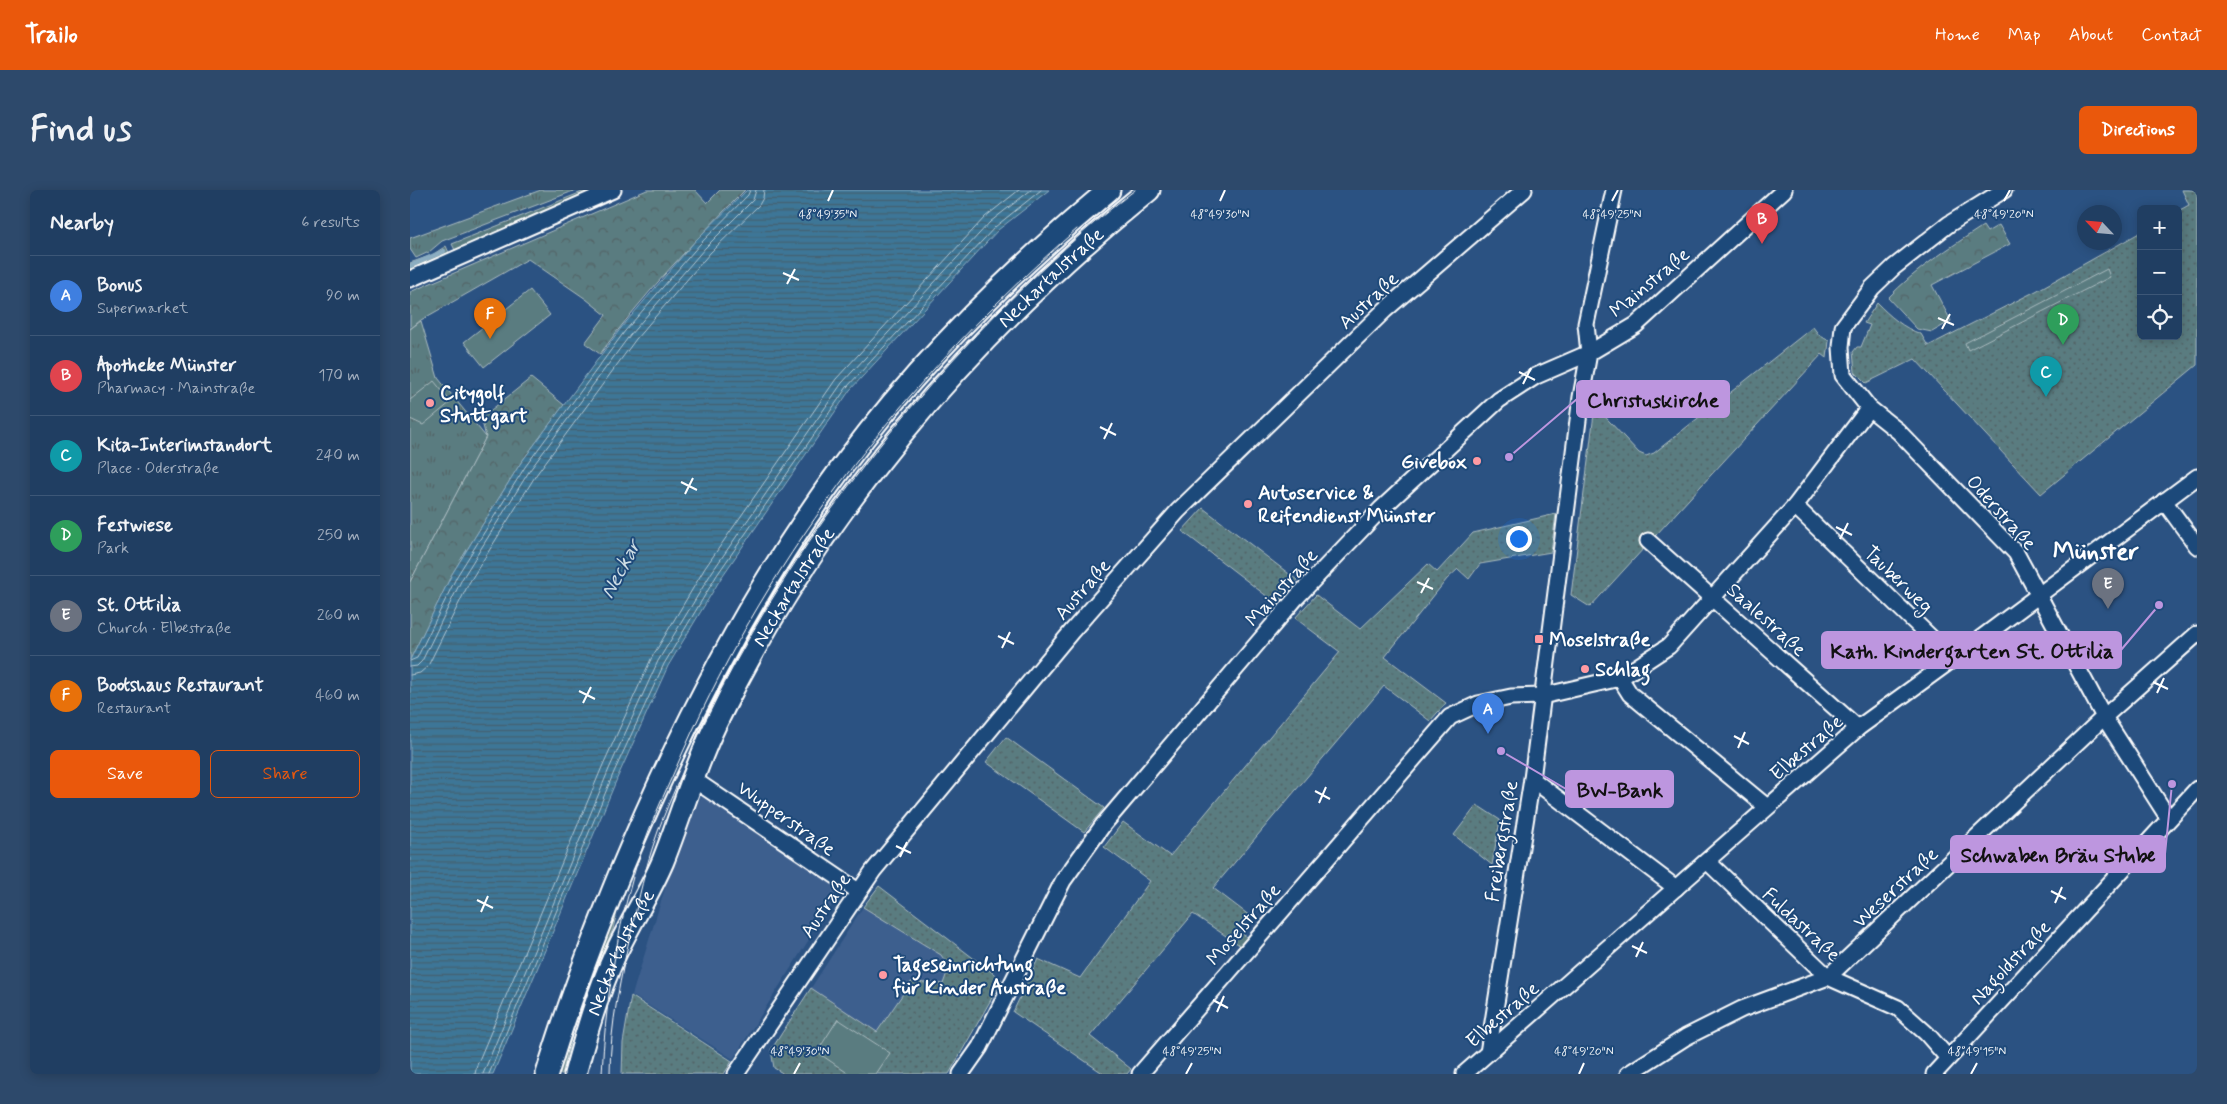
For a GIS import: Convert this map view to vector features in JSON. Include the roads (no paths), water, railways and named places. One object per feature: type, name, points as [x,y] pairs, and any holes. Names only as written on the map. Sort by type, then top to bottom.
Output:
[{"type":"main road","name":"Neckartalstraße","points":[[547,1074],[562,1024],[647,810],[692,714],[738,626],[781,556],[824,491],[876,424],[938,352],[1014,274],[1109,190]]},
{"type":"main road","name":"Neckartalstraße","points":[[575,1074],[598,998],[614,956],[662,862],[714,726],[757,645],[799,575],[845,506],[902,432],[950,378],[1031,293],[1149,190]]},
{"type":"street","points":[[410,279],[613,190]]},
{"type":"street","name":"Austraße","points":[[744,1071],[858,891],[1072,631],[1178,511],[1385,310],[1524,190]]},
{"type":"street","name":"Freibergstraße","points":[[1488,1053],[1532,779],[1581,397],[1589,353],[1586,324],[1614,190]]},
{"type":"street","name":"Mainstraße","points":[[961,1074],[980,1047],[1032,939],[1063,881],[1103,825],[1296,598],[1382,509],[1499,400],[1536,376],[1589,353],[1636,325],[1784,190]]},
{"type":"street","points":[[1869,408],[1843,375],[1841,346],[1844,327],[1862,300],[1894,268],[1949,224],[2004,190]]},
{"type":"street","name":"Moselstraße","points":[[1140,1074],[1450,717],[1478,704],[1511,697],[1542,696],[1620,678],[1669,646],[1796,506],[1869,408]]},
{"type":"street","name":"Oderstraße","points":[[1869,408],[1898,431],[2016,553],[2104,717],[2169,819]]},
{"type":"street","name":"Elbestraße","points":[[1464,1074],[1858,728],[1954,659],[2197,477]]},
{"type":"street","points":[[2164,501],[2197,546]]},
{"type":"street","name":"Tauberweg","points":[[1796,506],[1954,659]]},
{"type":"street","name":"Saalestraße","points":[[1648,541],[1858,728]]},
{"type":"street","name":"Weserstraße","points":[[1628,1074],[1686,1037],[1742,1009],[1828,977],[2104,717],[2197,634]]},
{"type":"street","points":[[1620,678],[1630,694],[1767,807]]},
{"type":"street","name":"Wupperstraße","points":[[693,779],[858,891]]},
{"type":"street","points":[[1532,779],[1676,888]]},
{"type":"street","name":"Nagoldstraße","points":[[1934,1074],[2197,788]]},
{"type":"street","name":"Fuldastraße","points":[[1707,861],[1828,977],[1898,1008],[1927,1034],[1948,1058]]},
{"type":"water","name":"Neckar","points":[[747,190],[1049,190],[998,230],[850,390],[721,578],[668,666],[619,774],[493,1074],[410,1074],[410,660],[452,574],[520,464],[621,328],[696,240]]},
{"type":"waterway","points":[[410,266],[444,251]]},
{"type":"tram line","points":[[610,1074],[614,1018],[620,982],[651,851],[691,752],[720,691],[753,631],[788,573],[826,517],[909,410],[954,359],[1016,294],[1083,233],[1135,190]]},
{"type":"tram line","points":[[602,1074],[612,974],[621,925],[643,845],[683,752],[719,677],[759,605],[803,536],[851,469],[903,405],[958,343],[1016,285],[1077,229]]},
{"type":"place","name":"Apotheke Münster","points":[[1762,244]]},
{"type":"place","name":"Bootshaus Restaurant","points":[[490,339]]},
{"type":"place","name":"Festwiese","points":[[2063,345]]},
{"type":"place","name":"Kita-Interimstandort","points":[[2046,397]]},
{"type":"place","name":"Citygolf Stuttgart","points":[[430,403]]},
{"type":"place","name":"Christuskirche","points":[[1509,457]]},
{"type":"place","name":"Givebox","points":[[1477,461]]},
{"type":"place","name":"Autoservice & Reifendienst Münster","points":[[1248,504]]},
{"type":"place","name":"Kath. Kindergarten St. Ottilia","points":[[2159,605]]},
{"type":"place","name":"St. Ottilia","points":[[2108,609]]},
{"type":"place","name":"Moselstraße","points":[[1539,639]]},
{"type":"place","name":"Schlag","points":[[1585,669]]},
{"type":"place","name":"Bonus","points":[[1488,734]]},
{"type":"place","name":"BW-Bank","points":[[1501,751]]},
{"type":"place","name":"Schwaben Bräu Stube","points":[[2172,784]]},
{"type":"place","name":"Tageseinrichtung für Kinder Austraße","points":[[883,975]]},
{"type":"district","name":"Münster","points":[[2096,550]]}]
